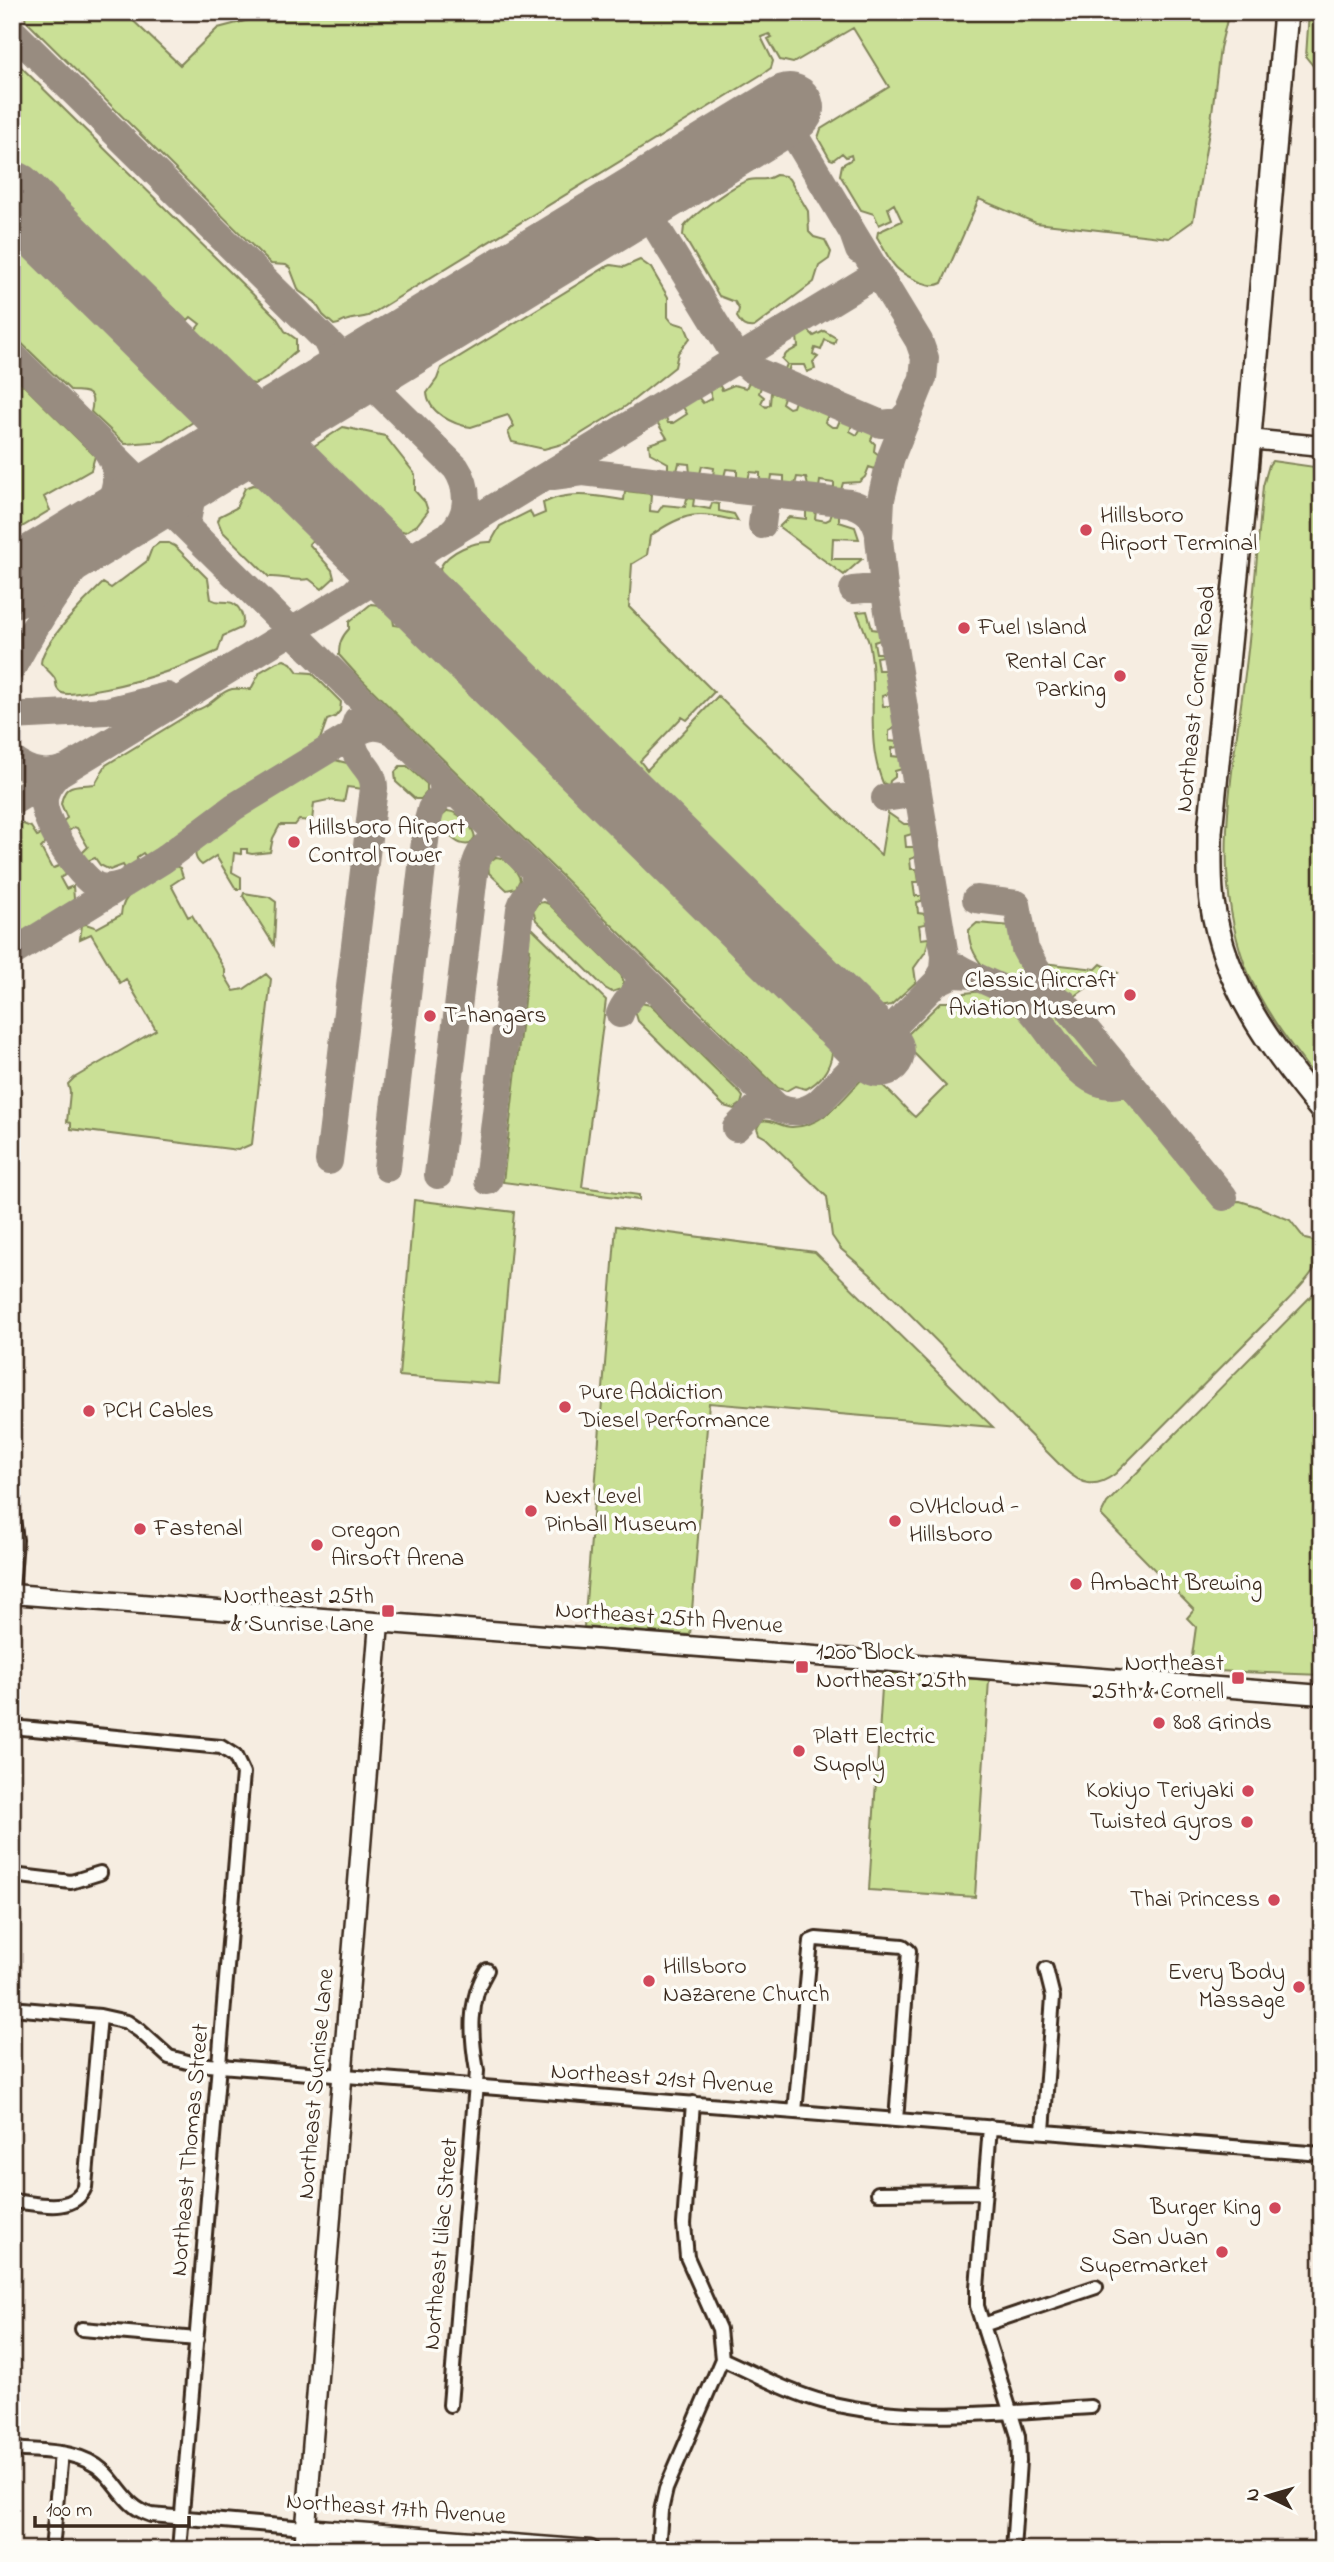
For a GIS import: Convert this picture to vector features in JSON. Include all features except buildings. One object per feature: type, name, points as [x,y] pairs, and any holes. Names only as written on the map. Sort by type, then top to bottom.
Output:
[{"type":"highway","name":"Northeast Cornell Road","points":[[1286,12],[1273,135],[1250,439],[1210,832],[1212,901],[1225,958],[1246,1006],[1279,1058],[1322,1110]]},
{"type":"main road","points":[[1250,439],[1322,446]]},
{"type":"main road","name":"Northeast 25th Avenue","points":[[12,1592],[379,1623],[1322,1695]]},
{"type":"main road","name":"Northeast Sunrise Lane","points":[[303,2550],[379,1623]]},
{"type":"main road","name":"Northeast 17th Avenue","points":[[305,2528],[502,2546],[590,2550]]},
{"type":"street","points":[[12,1511],[16,1540],[12,1592]]},
{"type":"street","name":"Northeast Thomas Street","points":[[12,1727],[213,1745],[227,1749],[235,1756],[243,1773],[179,2550]]},
{"type":"street","points":[[12,1875],[71,1882],[100,1873]]},
{"type":"street","points":[[795,2112],[810,1944],[812,1939],[816,1939],[903,1946],[909,1951],[896,2120]]},
{"type":"street","points":[[1043,2131],[1053,1997],[1046,1969]]},
{"type":"street","name":"Northeast Lilac Street","points":[[450,2405],[477,2071],[472,2039],[477,1987],[487,1970]]},
{"type":"street","name":"Northeast 21st Avenue","points":[[12,2008],[100,2016],[127,2022],[169,2057],[195,2064],[1322,2154]]},
{"type":"street","points":[[12,2201],[65,2205],[77,2201],[82,2195],[85,2187],[100,2016]]},
{"type":"street","points":[[658,2550],[661,2511],[668,2482],[722,2359],[719,2329],[688,2257],[685,2203],[693,2103]]},
{"type":"street","points":[[990,2127],[977,2306],[1018,2436],[1013,2550]]},
{"type":"street","points":[[878,2193],[985,2192]]},
{"type":"street","points":[[983,2325],[1096,2287]]},
{"type":"street","points":[[82,2329],[197,2339]]},
{"type":"street","points":[[722,2359],[803,2395],[846,2407],[879,2412],[945,2414],[1091,2407]]},
{"type":"street","name":"Northeast 17th Avenue","points":[[12,2449],[61,2453],[84,2459],[104,2472],[125,2500],[151,2515],[305,2528]]},
{"type":"street","points":[[52,2550],[61,2453]]},
{"type":"green space","points":[[24,12],[124,12],[180,65],[218,28],[260,17],[266,12],[1211,12],[1214,16],[1229,12],[1220,48],[1211,121],[1193,221],[1169,238],[1036,223],[979,199],[942,283],[929,285],[910,278],[893,264],[877,237],[878,232],[902,221],[894,204],[888,208],[892,219],[879,225],[874,214],[861,210],[840,175],[842,165],[852,159],[851,155],[846,157],[842,153],[833,160],[830,159],[818,138],[821,129],[889,87],[853,28],[793,63],[780,60],[768,39],[772,37],[769,34],[761,37],[773,61],[771,68],[764,73],[368,316],[334,325],[323,315],[315,302],[299,291],[290,268],[286,265],[271,264],[26,21]]},
{"type":"green space","points":[[1309,12],[1322,12],[1322,70],[1314,67],[1306,57]]},
{"type":"green space","points":[[12,58],[296,339],[296,351],[273,374],[254,384],[236,376],[193,333],[200,324],[191,317],[185,323],[188,328],[184,332],[171,319],[176,310],[169,304],[162,310],[110,259],[116,253],[108,244],[100,250],[48,198],[53,193],[44,184],[38,189],[12,163]]},
{"type":"green space","points":[[776,175],[789,179],[808,211],[809,232],[814,237],[825,240],[831,252],[829,259],[819,266],[814,282],[754,327],[748,327],[737,317],[739,309],[735,302],[719,296],[683,235],[684,227],[734,188],[749,180],[767,179]]},
{"type":"green space","points":[[14,232],[67,284],[62,288],[67,298],[76,293],[128,344],[122,350],[130,358],[136,353],[145,360],[141,365],[192,415],[193,422],[164,441],[125,444],[91,412],[92,400],[89,394],[71,391],[12,334]]},
{"type":"green space","points":[[640,260],[651,268],[668,297],[668,317],[672,322],[685,326],[690,338],[678,353],[675,367],[626,406],[566,443],[544,449],[512,442],[508,432],[514,426],[508,415],[471,427],[449,420],[432,406],[427,393],[441,368],[606,267],[624,267]]},
{"type":"green space","points":[[808,330],[814,336],[824,331],[836,338],[834,344],[825,340],[821,350],[815,348],[813,354],[818,357],[813,362],[815,369],[807,372],[804,365],[790,365],[788,373],[784,371],[787,364],[782,359],[798,347],[797,336]]},
{"type":"green space","points":[[12,374],[95,456],[91,470],[44,497],[50,510],[12,533]]},
{"type":"green space","points":[[749,382],[761,387],[759,393],[764,397],[761,403],[766,407],[770,404],[771,392],[784,397],[782,403],[789,408],[793,407],[795,401],[828,415],[825,422],[832,427],[837,427],[840,420],[852,424],[850,431],[857,435],[861,428],[873,434],[871,440],[875,444],[874,451],[879,455],[875,469],[869,467],[865,477],[859,482],[843,483],[841,490],[834,490],[834,483],[820,481],[819,488],[808,486],[806,478],[797,477],[795,485],[784,484],[784,476],[772,475],[771,482],[760,481],[760,473],[750,472],[748,480],[737,478],[737,470],[726,469],[724,477],[713,476],[714,468],[702,466],[700,474],[690,473],[689,464],[679,463],[677,471],[668,470],[668,463],[650,453],[649,444],[667,438],[657,422],[666,417],[668,423],[673,423],[687,414],[683,407],[698,397],[703,403],[712,398],[709,390],[719,384],[722,390],[734,385],[746,388]]},
{"type":"green space","points":[[343,427],[385,436],[415,474],[415,491],[425,502],[428,511],[417,525],[405,532],[392,523],[374,518],[315,460],[314,446]]},
{"type":"green space","points":[[1272,461],[1322,468],[1322,1086],[1279,1028],[1252,982],[1235,930],[1229,895],[1227,824],[1230,789],[1250,633],[1263,486]]},
{"type":"green space","points":[[253,485],[267,488],[316,536],[309,544],[332,570],[334,578],[322,589],[309,579],[269,577],[222,531],[218,521],[220,516],[236,508],[245,488]]},
{"type":"green space","points":[[625,491],[651,494],[650,511],[658,512],[663,505],[685,507],[687,498],[694,499],[693,506],[710,509],[712,503],[719,504],[719,511],[734,514],[738,521],[701,515],[682,518],[650,536],[647,555],[632,564],[629,607],[714,692],[687,720],[682,717],[640,761],[647,770],[718,696],[881,855],[888,813],[904,824],[911,824],[912,834],[905,836],[906,847],[914,847],[916,857],[910,859],[911,869],[917,869],[919,882],[913,882],[915,896],[922,896],[922,901],[917,902],[918,913],[925,914],[926,924],[919,925],[921,939],[929,938],[926,951],[914,968],[916,982],[891,1005],[878,1007],[869,1002],[866,992],[847,989],[456,600],[454,586],[442,578],[440,568],[455,552],[477,543],[491,542],[500,526],[530,511],[533,518],[545,513],[543,503],[573,495],[624,500]]},
{"type":"green space","points":[[806,510],[816,511],[815,519],[826,521],[832,513],[839,514],[839,522],[855,527],[859,539],[833,538],[832,559],[862,559],[844,575],[779,527],[789,517],[806,519]]},
{"type":"green space","points":[[159,543],[175,546],[208,579],[211,599],[232,603],[239,608],[242,616],[241,628],[223,636],[218,651],[171,670],[105,688],[72,694],[60,692],[54,677],[41,663],[49,644],[103,583],[111,588],[147,561],[152,548]]},
{"type":"green space","points":[[371,604],[387,606],[392,612],[394,625],[413,628],[467,677],[759,965],[815,1025],[816,1038],[828,1044],[832,1053],[827,1070],[816,1083],[806,1089],[795,1086],[786,1091],[778,1088],[357,675],[339,655],[340,644],[349,629],[349,622]]},
{"type":"green space","points":[[867,611],[872,629],[879,630],[880,640],[874,642],[876,653],[882,653],[883,656],[876,657],[878,670],[885,670],[889,694],[882,696],[883,706],[892,706],[895,728],[889,731],[889,741],[898,742],[898,747],[892,748],[892,756],[900,757],[902,769],[895,771],[895,777],[889,786],[883,783],[874,749],[872,660],[869,643],[857,612]]},
{"type":"green space","points":[[284,660],[291,663],[298,672],[312,673],[341,702],[340,711],[327,720],[318,745],[216,808],[150,858],[143,853],[137,857],[137,866],[127,872],[123,865],[110,870],[100,865],[95,858],[87,861],[82,853],[88,847],[77,828],[69,831],[62,822],[67,818],[61,804],[66,791],[73,786],[95,784],[106,765],[206,706],[223,693],[234,689],[251,689],[260,672]]},
{"type":"green space","points":[[331,759],[347,763],[363,777],[364,789],[347,787],[344,802],[328,800],[314,803],[312,821],[299,820],[295,825],[280,825],[270,852],[252,854],[247,853],[247,849],[241,849],[241,854],[234,853],[232,872],[241,877],[241,889],[236,889],[216,856],[202,865],[198,861],[196,846],[244,811]]},
{"type":"green space","points":[[400,766],[407,766],[427,784],[427,792],[421,799],[415,799],[396,782],[395,772]]},
{"type":"green space","points":[[448,811],[461,817],[471,828],[475,837],[470,844],[457,842],[440,824],[441,817]]},
{"type":"green space","points":[[18,822],[31,827],[37,836],[43,834],[47,842],[41,848],[51,867],[61,865],[67,874],[60,878],[66,889],[73,886],[74,899],[68,910],[12,943],[12,823]]},
{"type":"green space","points":[[496,857],[507,862],[517,873],[520,880],[516,888],[507,890],[489,873],[488,863]]},
{"type":"green space","points":[[173,865],[180,868],[183,877],[171,885],[188,917],[192,915],[225,970],[225,976],[234,991],[244,989],[266,974],[271,979],[252,1144],[238,1150],[71,1129],[71,1123],[67,1122],[70,1092],[68,1084],[156,1030],[126,979],[120,983],[91,934],[80,939],[82,925],[97,928],[121,915],[122,906],[132,891]]},
{"type":"green space","points":[[244,893],[269,897],[276,902],[274,945],[243,896]]},
{"type":"green space","points":[[544,902],[621,975],[624,982],[621,989],[612,992],[605,988],[536,920],[533,910],[538,903]]},
{"type":"green space","points":[[977,923],[1012,926],[1017,952],[1037,989],[1013,988],[1001,982],[981,964],[970,942],[969,930]]},
{"type":"green space","points":[[527,928],[533,929],[606,1000],[582,1187],[639,1195],[639,1200],[503,1182],[530,949],[523,944]]},
{"type":"green space","points":[[1041,960],[1043,963],[1096,969],[1101,964],[1118,973],[1099,987],[1093,983],[1074,997],[1053,983]]},
{"type":"green space","points":[[983,991],[1024,1010],[1081,1082],[1093,1089],[1128,1098],[1184,1168],[1219,1202],[1240,1201],[1256,1206],[1290,1220],[1305,1239],[1322,1243],[1315,1268],[1298,1289],[1115,1474],[1101,1482],[1083,1482],[1064,1469],[870,1274],[841,1249],[832,1236],[827,1197],[759,1134],[757,1128],[761,1121],[765,1120],[792,1127],[813,1122],[840,1103],[862,1079],[869,1078],[883,1086],[915,1117],[946,1086],[907,1046],[906,1036],[941,1002],[955,1002],[965,993]]},
{"type":"green space","points":[[641,1003],[650,1005],[740,1093],[743,1097],[741,1104],[734,1109],[724,1106],[638,1021],[635,1011]]},
{"type":"green space","points":[[1048,1007],[1064,1017],[1114,1079],[1101,1078],[1089,1071],[1037,1008]]},
{"type":"green space","points":[[414,1200],[514,1212],[499,1384],[399,1376]]},
{"type":"green space","points":[[616,1226],[815,1252],[993,1427],[709,1403],[690,1635],[584,1627]]},
{"type":"green space","points":[[1322,1285],[1322,1675],[1190,1670],[1196,1627],[1187,1618],[1194,1610],[1101,1515],[1107,1503]]},
{"type":"green space","points":[[883,1672],[989,1680],[975,1897],[869,1890]]},
{"type":"taxiway","points":[[12,31],[456,468],[464,485],[466,502],[461,519],[450,534]]},
{"type":"taxiway","points":[[781,113],[853,233],[859,250]]},
{"type":"taxiway","points":[[610,216],[632,212],[652,220],[733,352],[751,369],[881,424],[900,422],[909,412]]},
{"type":"taxiway","points":[[853,233],[919,341],[925,358],[923,378],[891,457],[881,499],[879,538],[884,587],[945,956],[944,970],[937,982]]},
{"type":"taxiway","points":[[12,802],[878,273]]},
{"type":"taxiway","points":[[318,394],[327,381],[333,361],[325,339]]},
{"type":"taxiway","points":[[12,355],[777,1107],[798,1111],[818,1103],[937,982],[954,974],[972,975]]},
{"type":"taxiway","points":[[64,551],[98,518],[114,492],[114,464],[105,448]]},
{"type":"taxiway","points":[[186,526],[197,469]]},
{"type":"taxiway","points":[[553,476],[583,472],[849,503],[869,514],[879,534]]},
{"type":"taxiway","points":[[762,525],[766,493]]},
{"type":"taxiway","points":[[12,668],[41,617],[87,554],[154,495]]},
{"type":"taxiway","points":[[354,533],[365,556],[367,571],[361,586],[354,593]]},
{"type":"taxiway","points":[[429,547],[422,554],[416,569],[417,584],[429,608]]},
{"type":"taxiway","points":[[853,590],[884,587]]},
{"type":"taxiway","points":[[12,716],[107,711],[167,696]]},
{"type":"taxiway","points":[[12,953],[163,860],[234,807],[352,735],[357,720]]},
{"type":"taxiway","points":[[329,1161],[374,788],[371,774],[355,752],[352,735],[372,727],[392,731]]},
{"type":"taxiway","points":[[12,759],[37,772],[65,769]]},
{"type":"taxiway","points":[[57,775],[47,788],[44,803],[50,823],[65,850],[92,883],[100,887],[126,883]]},
{"type":"taxiway","points":[[387,1168],[427,824],[431,809],[444,792],[442,780]]},
{"type":"taxiway","points":[[885,798],[918,793]]},
{"type":"taxiway","points":[[438,1175],[475,866],[480,854],[491,843],[508,843]]},
{"type":"taxiway","points":[[488,1181],[520,909],[536,882],[533,868]]},
{"type":"taxiway","points":[[976,899],[1017,904],[1025,949],[1052,998]]},
{"type":"taxiway","points":[[957,967],[1008,992],[1024,1003],[1081,1072],[1095,1081],[1110,1085],[1127,1082]]},
{"type":"taxiway","points":[[620,1014],[638,987],[639,976],[636,970]]},
{"type":"taxiway","points":[[1014,997],[1046,998],[1064,1003],[1224,1197]]},
{"type":"taxiway","points":[[736,1128],[760,1104],[773,1105]]},
{"type":"runway","points":[[12,583],[789,108]]},
{"type":"runway","points":[[12,196],[880,1052]]},
{"type":"place","name":"Hillsboro Airport Terminal","points":[[1086,530]]},
{"type":"place","name":"Fuel Island","points":[[964,628]]},
{"type":"place","name":"Rental Car Parking","points":[[1120,676]]},
{"type":"place","name":"Hillsboro Airport Control Tower","points":[[294,842]]},
{"type":"place","name":"Classic Aircraft Aviation Museum","points":[[1130,995]]},
{"type":"place","name":"T-hangars","points":[[430,1016]]},
{"type":"place","name":"Pure Addiction Diesel Performance","points":[[565,1407]]},
{"type":"place","name":"PCH Cables","points":[[89,1411]]},
{"type":"place","name":"Next Level Pinball Museum","points":[[531,1511]]},
{"type":"place","name":"OVHcloud - Hillsboro","points":[[895,1521]]},
{"type":"place","name":"Fastenal","points":[[140,1529]]},
{"type":"place","name":"Oregon Airsoft Arena","points":[[317,1545]]},
{"type":"place","name":"Ambacht Brewing","points":[[1076,1584]]},
{"type":"place","name":"Northeast 25th & Sunrise Lane","points":[[388,1611]]},
{"type":"place","name":"1200 Block Northeast 25th","points":[[802,1667]]},
{"type":"place","name":"Northeast 25th & Cornell","points":[[1238,1678]]},
{"type":"place","name":"808 Grinds","points":[[1159,1723]]},
{"type":"place","name":"Platt Electric Supply","points":[[799,1751]]},
{"type":"place","name":"Kokiyo Teriyaki","points":[[1248,1791]]},
{"type":"place","name":"Twisted Gyros","points":[[1247,1822]]},
{"type":"place","name":"Thai Princess","points":[[1274,1900]]},
{"type":"place","name":"Hillsboro Nazarene Church","points":[[649,1981]]},
{"type":"place","name":"Every Body Massage","points":[[1299,1987]]},
{"type":"place","name":"Burger King","points":[[1275,2208]]},
{"type":"place","name":"San Juan Supermarket","points":[[1222,2252]]}]
